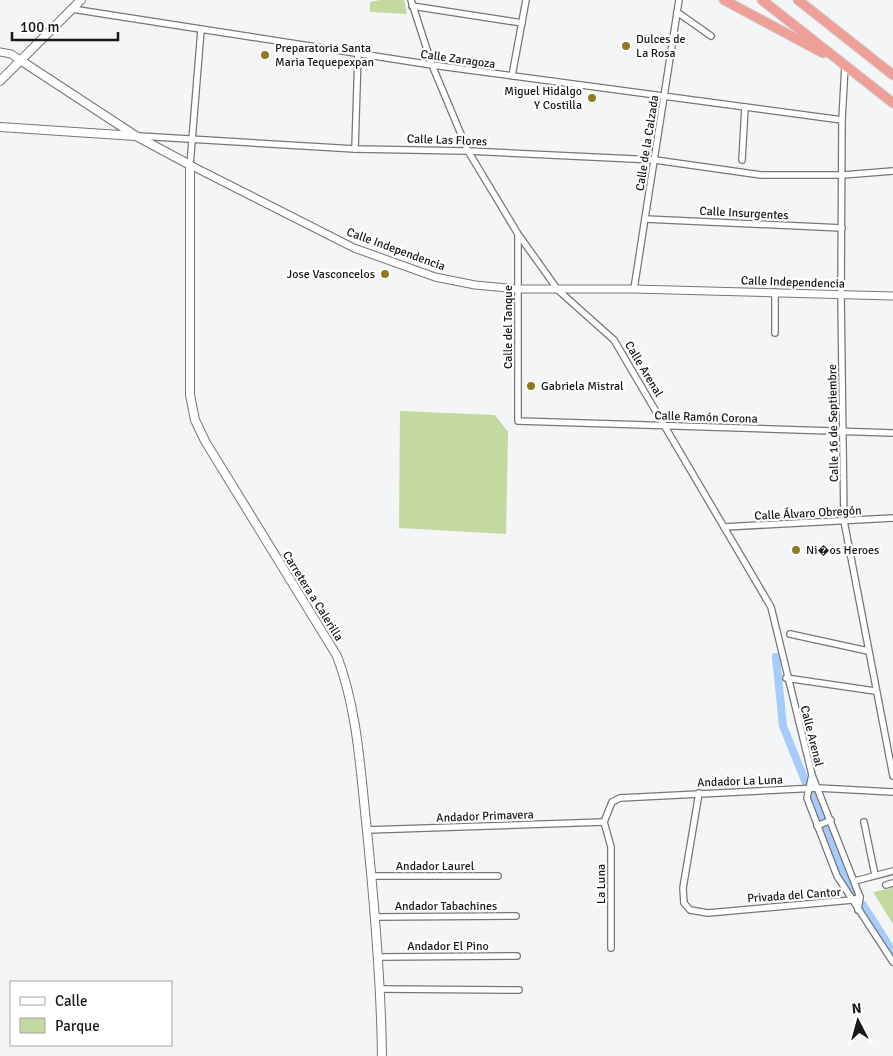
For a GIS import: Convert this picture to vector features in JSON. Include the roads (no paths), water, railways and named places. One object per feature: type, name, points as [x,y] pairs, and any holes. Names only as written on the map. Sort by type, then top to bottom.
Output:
[{"type":"highway","points":[[724,0],[845,65]]},
{"type":"highway","points":[[762,0],[893,103]]},
{"type":"highway","points":[[798,0],[893,75]]},
{"type":"main road","points":[[0,81],[81,0]]},
{"type":"main road","name":"Calle Independencia","points":[[20,60],[136,136],[190,165]]},
{"type":"main road","name":"Calle Las Flores","points":[[0,127],[136,136]]},
{"type":"main road","name":"Carretera a Calerilla","points":[[190,165],[190,395],[195,420],[205,441],[337,656],[349,688],[357,731],[376,916],[382,1056]]},
{"type":"street","points":[[512,76],[526,0]]},
{"type":"street","name":"Calle de la Calzada","points":[[634,289],[679,0]]},
{"type":"street","points":[[412,3],[522,23]]},
{"type":"street","name":"Calle Arenal","points":[[412,3],[432,66],[468,151],[518,234],[558,290],[614,340],[666,425],[771,607],[786,678],[812,775],[818,788],[824,823],[837,876],[893,962]]},
{"type":"street","name":"Calle Zaragoza","points":[[72,9],[432,66],[842,120]]},
{"type":"street","points":[[677,12],[711,36]]},
{"type":"street","points":[[190,165],[202,30]]},
{"type":"street","name":"Calle Independencia","points":[[0,52],[11,54],[20,60]]},
{"type":"street","points":[[355,149],[358,54]]},
{"type":"street","name":"Calle 16 de Septiembre","points":[[845,65],[842,120],[841,295],[844,520],[875,691],[893,776]]},
{"type":"street","points":[[742,160],[745,107]]},
{"type":"street","name":"Calle Las Flores","points":[[136,136],[355,149],[468,151],[655,160],[761,175],[843,175],[893,171]]},
{"type":"street","name":"Calle Independencia","points":[[190,165],[354,248],[435,277],[517,289],[634,289],[893,296]]},
{"type":"street","name":"Calle Insurgentes","points":[[645,219],[842,228]]},
{"type":"street","name":"Calle del Tanque","points":[[518,234],[518,421]]},
{"type":"street","points":[[775,292],[775,333]]},
{"type":"street","name":"Calle Ramón Corona","points":[[518,421],[893,433]]},
{"type":"street","name":"Calle Álvaro Obregón","points":[[724,527],[893,518]]},
{"type":"street","points":[[790,634],[868,651]]},
{"type":"street","points":[[786,678],[875,691]]},
{"type":"street","name":"Calle Arenal","points":[[812,775],[807,798],[824,823],[854,881],[860,897],[858,910]]},
{"type":"street","name":"Andador La Luna","points":[[604,822],[615,799],[809,788],[893,792]]},
{"type":"street","name":"Privada del Cantor","points":[[699,793],[683,888],[684,903],[690,910],[701,914],[852,900],[860,897]]},
{"type":"street","name":"Andador Primavera","points":[[367,830],[604,822]]},
{"type":"street","name":"La Luna","points":[[604,822],[611,847],[612,948]]},
{"type":"street","points":[[864,822],[875,875]]},
{"type":"street","points":[[854,881],[893,871]]},
{"type":"street","name":"Andador Laurel","points":[[372,876],[498,876]]},
{"type":"street","points":[[886,885],[893,883]]},
{"type":"street","name":"Andador Tabachines","points":[[376,916],[516,916]]},
{"type":"street","name":"Andador El Pino","points":[[378,957],[517,956]]},
{"type":"street","points":[[380,989],[519,990]]},
{"type":"waterway","points":[[776,657],[783,726],[806,783]]},
{"type":"waterway","points":[[811,794],[847,880],[857,897]]},
{"type":"waterway","points":[[863,905],[893,952]]},
{"type":"place","name":"Dulces de La Rosa","points":[[626,46]]},
{"type":"place","name":"Preparatoria Santa Maria Tequepexpan","points":[[265,55]]},
{"type":"place","name":"Miguel Hidalgo Y Costilla","points":[[592,98]]},
{"type":"place","name":"Jose Vasconcelos","points":[[385,274]]},
{"type":"place","name":"Gabriela Mistral","points":[[531,386]]},
{"type":"place","name":"Ni�os Heroes","points":[[796,550]]}]
